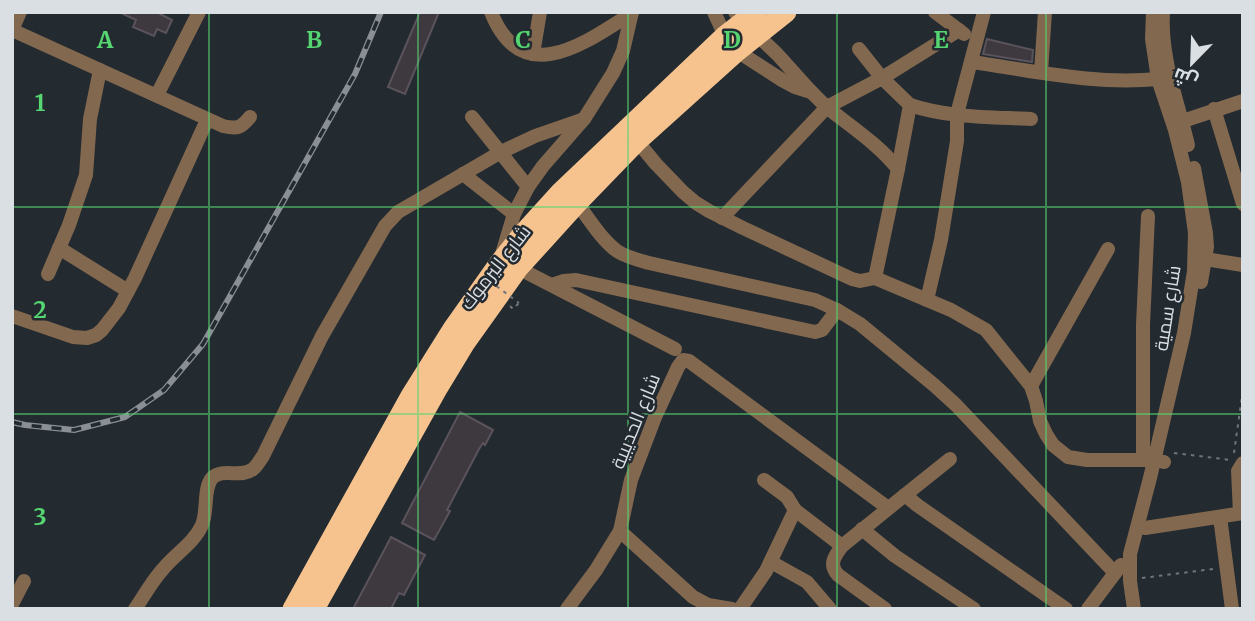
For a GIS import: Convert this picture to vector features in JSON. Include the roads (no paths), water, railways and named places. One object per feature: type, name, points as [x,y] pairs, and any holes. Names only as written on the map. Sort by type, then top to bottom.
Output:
[{"type":"highway","name":"شارع اليرموك","points":[[528,242],[561,192],[745,34],[786,12]]},
{"type":"highway","name":"شارع اليرموك","points":[[293,609],[411,396],[453,329],[500,269],[528,242],[577,203],[745,34]]},
{"type":"highway","name":"شارع اليرموك","points":[[314,609],[464,344],[500,269]]},
{"type":"street","points":[[20,12],[12,30],[207,120],[236,128],[250,117]]},
{"type":"street","points":[[157,95],[199,12]]},
{"type":"street","points":[[491,12],[499,29],[521,51],[548,55],[581,45],[632,13]]},
{"type":"street","points":[[533,54],[541,12]]},
{"type":"street","points":[[714,12],[745,34],[827,107],[886,153],[898,169]]},
{"type":"street","points":[[935,12],[976,44]]},
{"type":"street","points":[[927,300],[941,240],[957,141],[957,114],[984,12]]},
{"type":"street","points":[[1041,72],[1045,12]]},
{"type":"street","name":"شارع سمية","points":[[1142,609],[1138,579],[1139,557],[1184,333],[1194,271],[1195,233],[1188,182],[1158,79],[1152,39],[1153,12]]},
{"type":"street","name":"شارع سمية","points":[[1134,609],[1130,554],[1190,344],[1207,247],[1199,188],[1168,66],[1162,30],[1163,12]]},
{"type":"street","points":[[632,13],[618,63],[584,119],[542,166],[514,214],[500,269],[552,285],[675,349]]},
{"type":"street","points":[[722,218],[827,107],[882,78],[959,30]]},
{"type":"street","points":[[745,34],[782,80],[811,92]]},
{"type":"street","points":[[859,49],[882,78],[910,105],[929,111],[1031,119]]},
{"type":"street","points":[[972,62],[1093,80],[1130,82],[1158,79]]},
{"type":"street","points":[[48,274],[86,175],[90,119],[100,70]]},
{"type":"street","points":[[1183,121],[1243,101]]},
{"type":"street","points":[[875,278],[910,105]]},
{"type":"street","points":[[1214,109],[1243,204]]},
{"type":"street","points":[[472,117],[528,187]]},
{"type":"street","points":[[135,609],[162,570],[193,539],[202,524],[207,489],[211,480],[224,473],[235,475],[254,469],[321,336],[385,226],[398,212],[501,152],[535,136],[584,119]]},
{"type":"street","points":[[12,316],[73,337],[87,338],[96,335],[107,324],[128,290],[207,120]]},
{"type":"street","points":[[637,141],[683,192],[722,218],[852,279],[860,281],[875,278],[969,319],[986,330],[1031,386],[1040,421],[1053,445],[1068,457],[1087,460],[1157,459],[1143,326],[1148,216]]},
{"type":"street","points":[[463,174],[514,214]]},
{"type":"street","points":[[577,203],[615,250],[630,257],[693,274],[815,300],[860,324],[956,405],[1115,573]]},
{"type":"street","points":[[59,248],[128,290]]},
{"type":"street","points":[[1031,386],[1108,249]]},
{"type":"street","points":[[1205,259],[1243,265]]},
{"type":"street","points":[[552,285],[576,280],[815,332],[822,330],[837,310]]},
{"type":"street","name":"شارع الحديبية","points":[[567,609],[620,531],[636,468],[661,405],[683,360],[689,361],[888,508]]},
{"type":"street","points":[[885,609],[834,570],[833,560],[842,546],[950,459]]},
{"type":"street","points":[[1145,528],[1242,513],[1238,471],[1243,463]]},
{"type":"street","points":[[764,480],[782,492],[795,510],[842,546]]},
{"type":"street","points":[[905,495],[1066,609]]},
{"type":"street","points":[[740,609],[760,582],[795,510]]},
{"type":"street","points":[[1220,517],[1232,609]]},
{"type":"street","points":[[862,529],[895,556],[974,609]]},
{"type":"street","points":[[620,531],[694,597],[708,605],[732,609]]},
{"type":"street","points":[[1088,609],[1130,554]]},
{"type":"street","points":[[771,562],[807,582],[831,609]]},
{"type":"street","points":[[12,604],[24,581]]},
{"type":"railway","points":[[12,422],[74,430],[125,417],[164,390],[203,344],[355,74],[381,12]]}]
